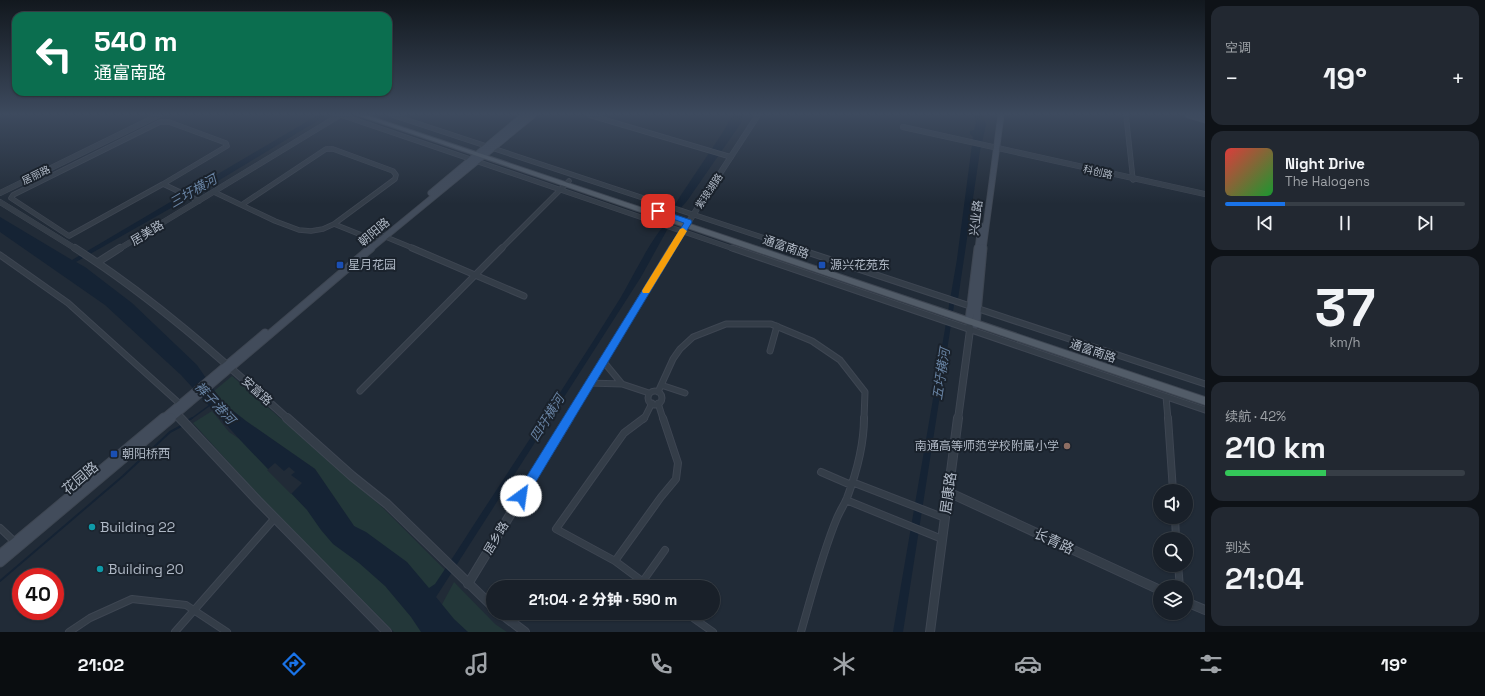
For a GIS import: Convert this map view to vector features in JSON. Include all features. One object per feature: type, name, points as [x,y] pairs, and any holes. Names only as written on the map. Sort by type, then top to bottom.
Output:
[{"type":"main road","name":"通富南路","points":[[448,144],[567,183],[685,226],[956,314],[972,322],[1205,401]]},
{"type":"main road","name":"通富南路","points":[[452,144],[480,155]]},
{"type":"main road","name":"朝阳路","points":[[229,366],[492,144]]},
{"type":"main road","name":"朝阳路","points":[[480,155],[497,144]]},
{"type":"main road","name":"兴业路","points":[[972,322],[995,147]]},
{"type":"main road","name":"通富南路","points":[[972,322],[1205,396]]},
{"type":"main road","name":"花园路","points":[[0,554],[17,544],[177,414],[192,398],[229,366]]},
{"type":"main road","name":"花园路","points":[[0,562],[17,544],[180,404],[192,398]]},
{"type":"street","name":"居丽路","points":[[0,193],[99,144]]},
{"type":"street","points":[[115,144],[13,195],[11,198],[69,236],[163,184],[227,146],[226,144]]},
{"type":"street","name":"居美路","points":[[98,262],[292,144]]},
{"type":"street","points":[[443,144],[480,155]]},
{"type":"street","points":[[457,144],[560,190],[670,228],[685,226],[972,322],[1166,397],[1205,410]]},
{"type":"street","points":[[689,144],[731,157]]},
{"type":"street","name":"紫琅湖路","points":[[685,226],[739,144]]},
{"type":"street","name":"科创路","points":[[985,144],[1205,195]]},
{"type":"street","points":[[1129,144],[1133,179]]},
{"type":"street","points":[[493,148],[1205,384]]},
{"type":"street","points":[[214,192],[243,204],[276,222],[291,227],[326,230],[395,179],[396,175],[393,171],[333,149],[326,149],[243,204]]},
{"type":"street","points":[[360,391],[567,183]]},
{"type":"street","points":[[163,184],[199,201]]},
{"type":"street","name":"安富路","points":[[0,202],[98,262],[170,317],[229,366],[352,476],[387,504],[486,601]]},
{"type":"street","points":[[334,224],[380,239],[524,296]]},
{"type":"street","name":"居乡路","points":[[468,584],[685,226]]},
{"type":"street","points":[[0,255],[68,303],[180,404]]},
{"type":"street","name":"居康路","points":[[930,632],[972,322]]},
{"type":"street","points":[[658,392],[672,359],[693,337],[726,324],[771,324],[812,341],[840,360],[866,392],[864,431],[852,483],[846,500],[837,517],[815,581],[801,632]]},
{"type":"street","points":[[770,351],[777,326]]},
{"type":"street","points":[[603,361],[622,384]]},
{"type":"street","points":[[590,383],[622,384],[649,393],[658,392]]},
{"type":"street","points":[[661,385],[686,393]]},
{"type":"street","points":[[640,580],[615,561],[556,529],[624,433],[644,420],[655,403],[662,399],[662,395],[658,392]]},
{"type":"street","points":[[615,561],[661,497],[676,479],[678,463],[655,403],[647,399],[649,393]]},
{"type":"street","points":[[1166,397],[1172,484]]},
{"type":"street","points":[[177,414],[275,518],[387,632]]},
{"type":"street","points":[[821,472],[945,518]]},
{"type":"street","name":"长青路","points":[[948,492],[1153,587]]},
{"type":"street","points":[[846,500],[942,539]]},
{"type":"street","points":[[175,632],[275,518]]},
{"type":"street","points":[[0,528],[17,544]]},
{"type":"street","points":[[644,580],[665,550]]},
{"type":"street","points":[[69,632],[90,618],[132,599],[186,606],[227,632]]},
{"type":"street","points":[[1193,605],[1205,610]]},
{"type":"street","points":[[509,620],[525,632]]},
{"type":"street","points":[[696,620],[713,632]]},
{"type":"green space","points":[[232,376],[383,508],[447,572],[429,598],[354,526],[315,469],[246,421],[223,403],[214,391]]},
{"type":"green space","points":[[212,411],[229,432],[275,463],[383,577],[430,632],[394,632],[261,498],[193,423]]},
{"type":"green space","points":[[454,582],[486,615],[486,620],[491,620],[507,632],[463,632],[439,610]]},
{"type":"water","points":[[268,144],[278,144],[208,187],[76,262],[85,267],[132,303],[197,365],[223,403],[246,421],[315,469],[354,526],[366,532],[407,562],[429,588],[435,584],[580,362],[621,297],[656,236],[662,228],[667,224],[668,225],[667,230],[641,277],[436,597],[454,619],[468,632],[421,632],[411,617],[385,586],[359,563],[333,544],[307,510],[181,375],[105,305],[0,232],[0,217],[72,260]]},
{"type":"water","points":[[715,144],[726,144],[687,201],[677,212],[674,212],[675,205]]},
{"type":"water","name":"五圩横河","points":[[972,144],[982,144],[958,299],[954,305],[903,632],[893,632],[957,259]]},
{"type":"pier","points":[[275,463],[284,471],[289,467],[295,472],[291,475],[302,483],[291,494],[267,470]]},
{"type":"waterway","name":"裤子港河","points":[[191,419],[210,405]]},
{"type":"waterway","points":[[187,421],[192,418]]},
{"type":"waterway","points":[[0,581],[123,476],[170,432],[183,425]]},
{"type":"slow traffic","points":[[646,291],[683,231]]},
{"type":"place","name":"星月花园","points":[[340,265]]},
{"type":"place","name":"源兴花苑东","points":[[822,265]]},
{"type":"place","name":"南通高等师范学校附属小学","points":[[1067,446]]},
{"type":"place","name":"朝阳桥西","points":[[114,454]]},
{"type":"place","name":"Building 22","points":[[92,527]]},
{"type":"place","name":"Building 20","points":[[100,569]]},
{"type":"route","points":[[521,496],[688,222],[658,211]]},
{"type":"water label","name":"三圩横河","points":[[193,191]]},
{"type":"water label","name":"四圩横河","points":[[547,418]]}]
